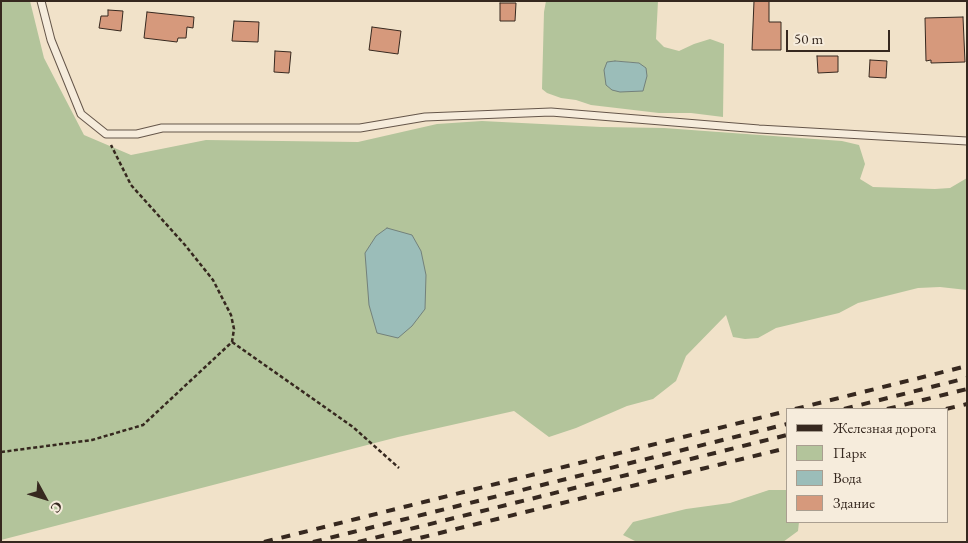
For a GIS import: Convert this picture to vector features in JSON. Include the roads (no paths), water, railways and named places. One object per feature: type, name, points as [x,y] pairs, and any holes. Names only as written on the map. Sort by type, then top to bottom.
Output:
[{"type":"lane","points":[[41,1],[51,40],[81,114],[106,134],[137,134],[162,128],[360,128],[425,118],[551,112],[759,129],[967,141]]},
{"type":"water","points":[[607,62],[639,63],[646,68],[647,76],[643,91],[620,92],[612,90],[606,85],[604,70]]},
{"type":"water","points":[[387,228],[412,235],[421,251],[426,275],[425,309],[412,326],[398,338],[377,333],[369,305],[365,253],[376,236]]},
{"type":"railway","points":[[799,408],[967,366]]},
{"type":"railway","points":[[848,408],[967,378]]},
{"type":"railway","points":[[891,408],[967,389]]},
{"type":"railway","points":[[948,409],[967,404]]},
{"type":"railway","points":[[264,542],[786,411]]},
{"type":"railway","points":[[313,542],[786,424]]},
{"type":"railway","points":[[358,542],[786,435]]},
{"type":"railway","points":[[403,542],[786,448]]}]
